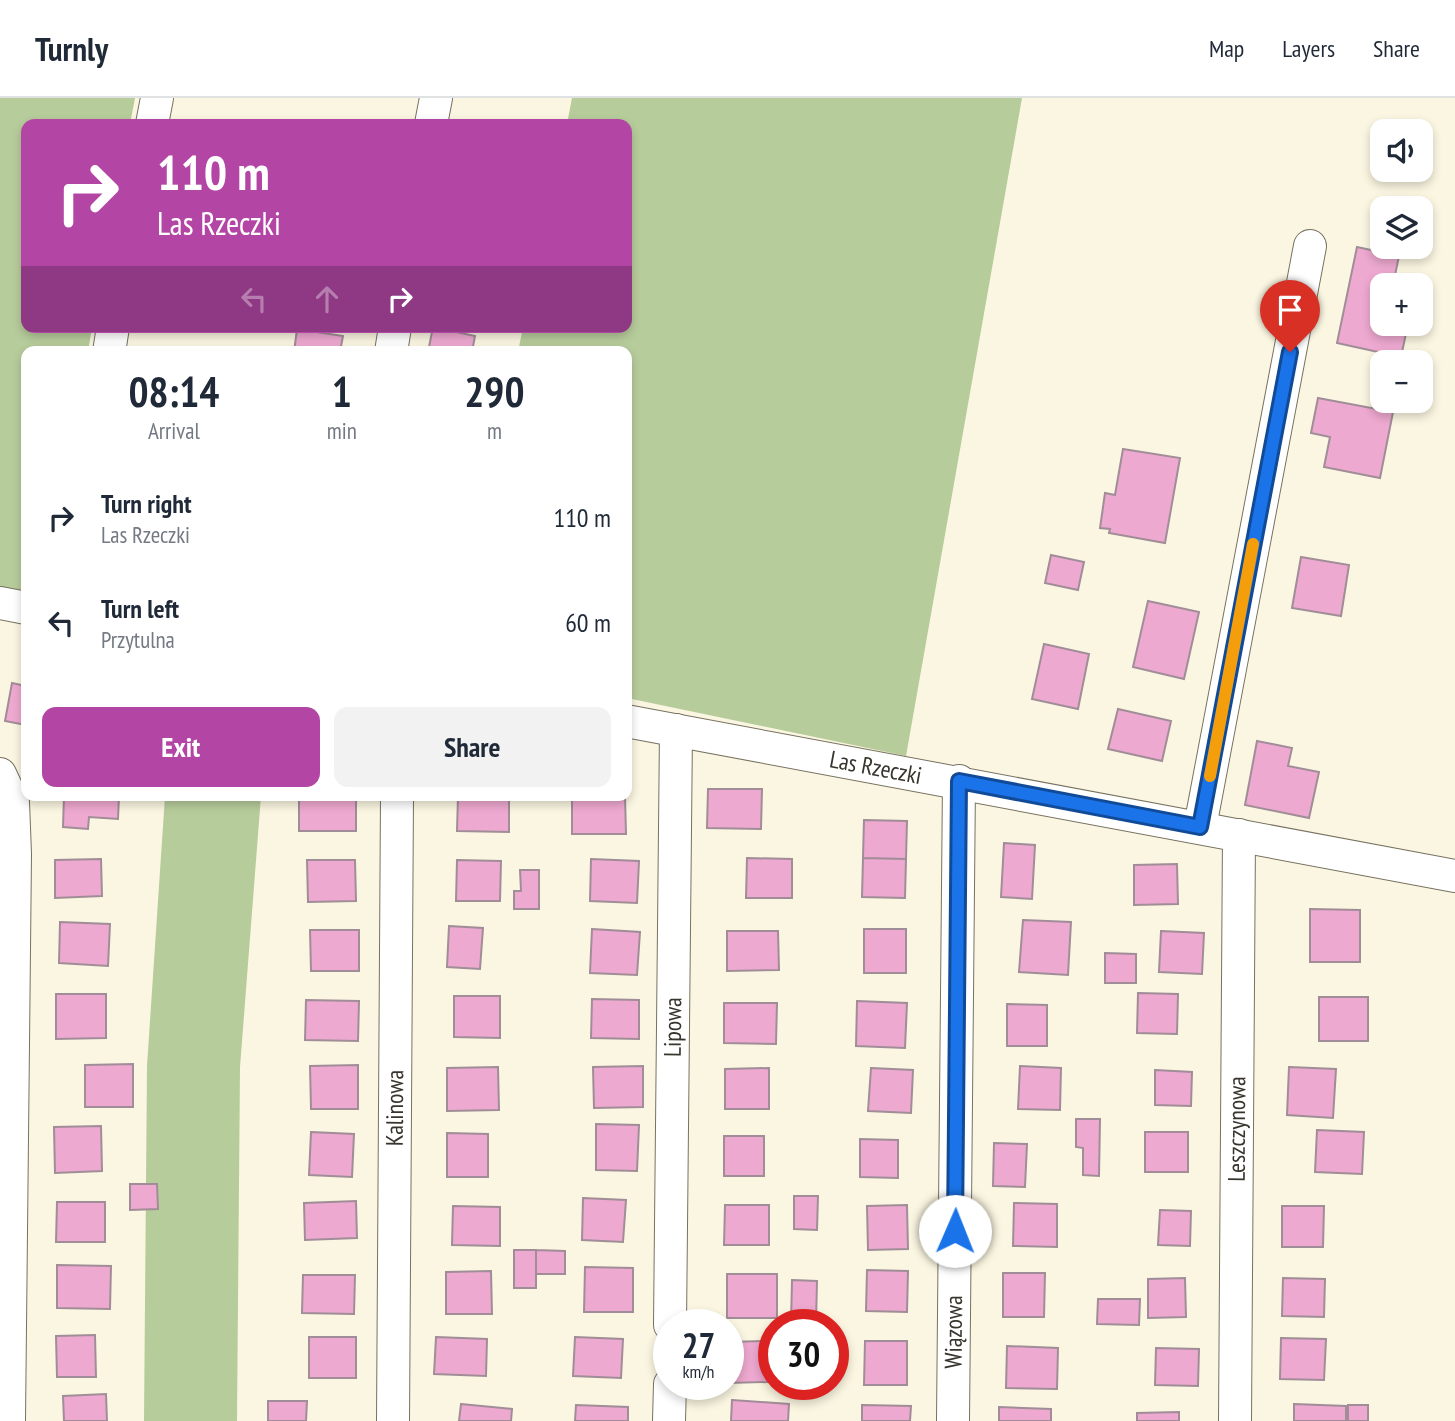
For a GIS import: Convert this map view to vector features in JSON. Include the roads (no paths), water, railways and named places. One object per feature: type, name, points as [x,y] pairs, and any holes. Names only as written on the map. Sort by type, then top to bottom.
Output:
[{"type":"street","points":[[153,119],[157,98]]},
{"type":"street","points":[[432,119],[436,98]]},
{"type":"street","points":[[1200,827],[1310,246]]},
{"type":"street","points":[[0,603],[21,607]]},
{"type":"street","name":"Las Rzeczki","points":[[632,722],[959,781],[1455,876]]},
{"type":"street","name":"Lipowa","points":[[670,1309],[677,730]]},
{"type":"street","points":[[9,1421],[15,855],[13,802],[0,772],[21,769]]},
{"type":"street","name":"Wiązowa","points":[[953,1421],[959,781]]},
{"type":"street","name":"Kalinowa","points":[[393,1421],[397,801]]},
{"type":"street","name":"Leszczynowa","points":[[1235,1421],[1239,835]]},
{"type":"street","points":[[670,1400],[670,1421]]}]
